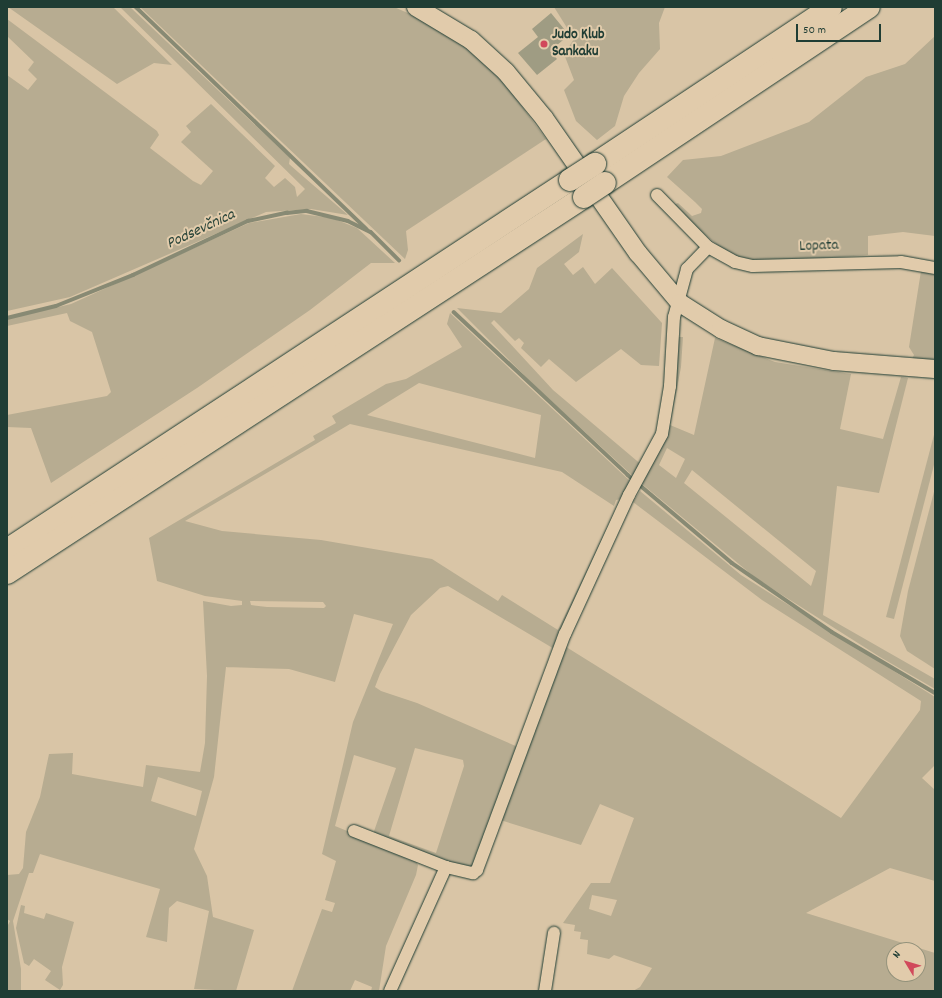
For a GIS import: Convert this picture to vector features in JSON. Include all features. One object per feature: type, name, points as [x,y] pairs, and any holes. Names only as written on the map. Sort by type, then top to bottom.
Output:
[{"type":"highway","points":[[7,550],[595,164],[831,7]]},
{"type":"highway","points":[[7,573],[584,197],[869,7]]},
{"type":"street","points":[[416,7],[471,40],[506,72],[544,118],[638,253],[680,304],[721,330],[758,346],[834,361],[935,369]]},
{"type":"street","name":"Lopata","points":[[657,195],[708,247],[735,262],[753,266],[901,262],[935,268]]},
{"type":"street","points":[[354,831],[446,867],[473,873],[477,870],[565,634],[629,495],[646,469],[662,434],[670,386],[674,317],[680,304],[687,269],[708,247]]},
{"type":"street","points":[[390,991],[446,867]]},
{"type":"street","points":[[545,991],[554,933]]},
{"type":"shaded area","points":[[8,7],[113,7],[172,65],[154,63],[117,84]]},
{"type":"shaded area","points":[[120,7],[130,7],[290,158],[289,164],[348,215],[311,209],[266,212],[70,297],[7,311],[7,75],[28,90],[37,79],[28,70],[34,62],[7,36],[7,19],[157,131],[159,135],[150,148],[193,181],[201,185],[213,171],[181,142],[191,132],[186,126],[211,104],[275,166],[265,178],[274,187],[285,178],[295,187],[297,197],[305,189]]},
{"type":"shaded area","points":[[140,7],[394,7],[419,18],[471,50],[503,81],[546,139],[406,231],[408,250],[405,259]]},
{"type":"shaded area","points":[[554,7],[665,7],[659,23],[660,49],[639,73],[624,96],[615,126],[597,140],[576,121],[564,90],[574,80],[564,54],[574,39]]},
{"type":"shaded area","points":[[935,36],[935,236],[903,232],[868,236],[868,255],[764,262],[736,256],[721,248],[671,206],[678,203],[692,216],[701,213],[702,209],[667,177],[683,160],[721,156],[809,122],[866,77],[905,64]]},
{"type":"shaded area","points":[[301,214],[332,218],[357,228],[395,263],[371,263],[310,310],[197,388],[51,483],[31,428],[7,427],[7,415],[107,396],[111,392],[92,332],[70,321],[67,313],[7,326],[7,319],[71,304],[249,223]]},
{"type":"shaded area","points":[[583,234],[579,252],[564,264],[573,275],[583,267],[595,284],[612,268],[662,323],[659,366],[641,365],[621,349],[576,382],[549,359],[541,367],[521,348],[524,343],[519,338],[515,341],[494,320],[491,323],[553,390],[643,466],[634,477],[537,388],[457,308],[501,313],[529,289],[537,268]]},
{"type":"shaded area","points":[[921,271],[935,275],[935,361],[912,359],[914,355],[909,347]]},
{"type":"shaded area","points":[[450,313],[631,482],[621,499],[616,500],[614,506],[562,472],[350,424],[185,521],[222,531],[321,540],[432,559],[498,601],[502,595],[558,630],[617,507],[556,650],[448,586],[440,588],[411,615],[380,674],[375,687],[381,691],[417,703],[518,747],[473,868],[448,864],[372,837],[396,768],[354,755],[335,826],[414,858],[418,865],[416,875],[386,946],[379,991],[371,991],[372,987],[355,980],[350,991],[292,991],[322,909],[332,912],[335,903],[325,900],[336,861],[322,854],[353,722],[393,624],[354,614],[335,682],[289,669],[226,667],[214,777],[194,849],[207,876],[213,917],[254,930],[236,991],[194,989],[209,911],[177,901],[169,908],[167,942],[146,937],[160,889],[40,854],[33,873],[29,873],[13,921],[21,969],[21,991],[7,991],[7,927],[10,921],[7,919],[7,875],[19,874],[23,868],[26,832],[40,797],[49,754],[73,753],[72,774],[143,787],[146,765],[200,772],[205,743],[207,676],[203,601],[231,606],[242,605],[242,601],[205,596],[157,581],[149,538],[315,440],[313,436],[336,423],[332,416],[386,384],[406,379],[462,347],[447,324]],"holes":[[[419,383],[541,415],[535,458],[367,415]],[[250,601],[323,602],[326,606],[324,608],[267,607],[251,605]],[[415,748],[463,760],[464,766],[436,853],[389,836]],[[158,777],[202,791],[196,816],[151,801]]]},
{"type":"shaded area","points":[[677,337],[683,337],[681,367],[670,425],[694,435],[715,338],[775,362],[851,374],[840,429],[883,439],[901,377],[908,378],[879,493],[837,486],[823,615],[935,679],[935,689],[880,657],[757,579],[642,484],[659,452]],"holes":[[[667,448],[685,459],[676,478],[659,465]],[[692,470],[816,571],[811,586],[684,483]]]},
{"type":"shaded area","points":[[935,431],[935,461],[894,619],[886,617]]},
{"type":"shaded area","points":[[935,488],[935,669],[907,651],[900,636],[908,591]]},
{"type":"shaded area","points":[[640,491],[741,575],[935,697],[935,765],[922,778],[935,790],[935,881],[890,868],[806,913],[900,942],[886,942],[886,982],[926,982],[926,950],[935,953],[935,991],[633,991],[640,987],[652,968],[614,955],[609,959],[587,954],[588,940],[580,939],[581,932],[574,931],[575,925],[563,923],[591,883],[610,883],[634,818],[600,804],[581,845],[497,819],[563,645],[841,818],[920,710],[921,701],[762,600],[633,502]],"holes":[[[592,895],[617,900],[611,916],[589,909]]]},
{"type":"shaded area","points":[[21,905],[25,906],[24,913],[44,919],[46,913],[74,922],[62,967],[63,985],[60,990],[45,980],[51,971],[34,959],[29,966],[24,963],[16,928]]},
{"type":"building","name":"Judo Klub Sankaku","points":[[551,13],[569,35],[550,51],[557,59],[537,75],[518,53],[538,37],[532,29]]},
{"type":"waterway","points":[[136,7],[367,229]]},
{"type":"waterway","name":"Podsevčnica","points":[[7,318],[56,306],[133,275],[248,221],[287,213],[307,211],[348,221],[371,232],[399,260]]},
{"type":"waterway","points":[[454,312],[628,475],[732,563],[832,632],[935,693]]},
{"type":"place","name":"Judo Klub Sankaku","points":[[544,44]]}]
